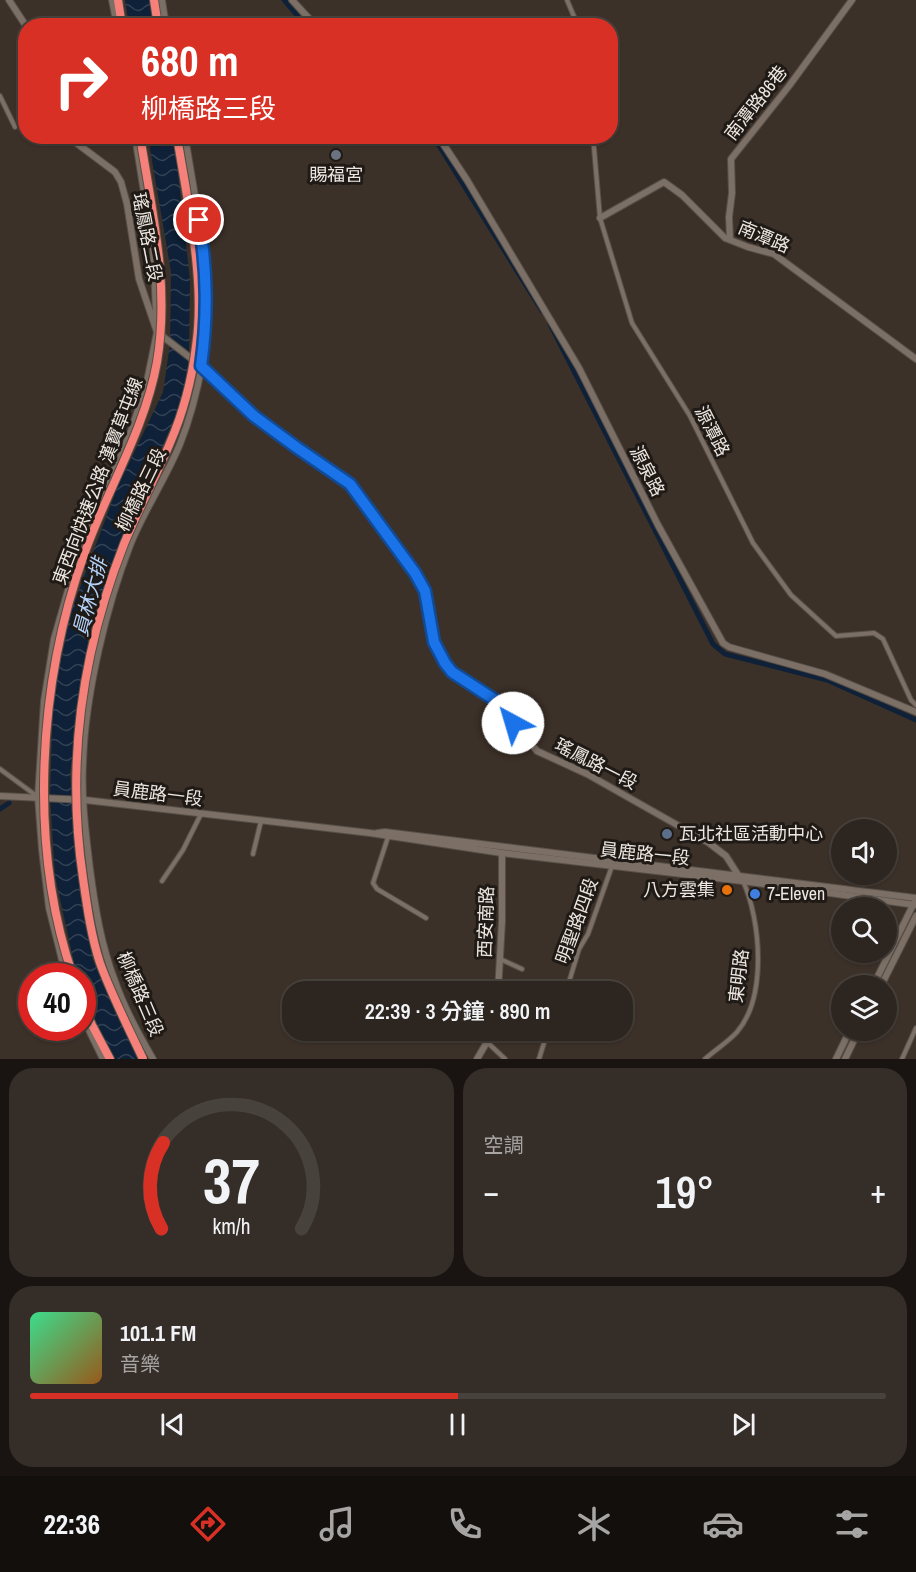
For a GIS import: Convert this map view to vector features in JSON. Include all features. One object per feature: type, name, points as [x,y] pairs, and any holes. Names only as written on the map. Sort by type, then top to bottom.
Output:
[{"type":"highway","points":[[118,0],[121,18]]},
{"type":"highway","points":[[154,0],[157,18]]},
{"type":"highway","name":"東西向快速公路 漢寶草屯線","points":[[70,963],[56,906],[47,847],[46,739],[54,669],[74,585],[94,529],[139,424],[152,386],[157,360],[162,318],[161,275],[141,144]]},
{"type":"highway","points":[[143,1059],[99,960],[86,902],[78,849],[75,764],[84,680],[104,602],[125,542],[174,433],[187,392],[197,344],[197,270],[178,144]]},
{"type":"highway","points":[[96,1033],[110,1059]]},
{"type":"main road","points":[[9,0],[21,18]]},
{"type":"main road","points":[[112,0],[115,18]]},
{"type":"main road","points":[[162,0],[165,18]]},
{"type":"main road","points":[[292,0],[309,18]]},
{"type":"main road","name":"南潭路86巷","points":[[730,239],[731,159],[789,86],[852,0]]},
{"type":"main road","name":"瑤鳳路二段","points":[[78,144],[115,172],[121,182],[127,204],[139,279],[157,332]]},
{"type":"main road","name":"柳橋路三段","points":[[63,963],[48,908],[38,797],[44,701],[54,639],[79,553],[138,411],[146,386],[157,332],[153,249],[136,144]]},
{"type":"main road","name":"柳橋路三段","points":[[153,1059],[115,984],[107,958],[94,900],[82,765],[85,726],[93,681],[111,605],[131,545],[189,419],[201,366],[206,320],[206,270],[186,144]]},
{"type":"main road","name":"源泉路","points":[[443,144],[579,368],[658,525],[723,643],[729,647],[825,674],[916,712]]},
{"type":"main road","name":"南潭路","points":[[600,218],[664,182],[682,195],[725,238],[774,254],[916,359]]},
{"type":"main road","name":"瑤鳳路一段","points":[[157,332],[191,357],[254,416],[350,484],[415,573],[425,591],[434,642],[452,672],[495,700],[537,751],[587,774],[709,843],[726,856],[742,881]]},
{"type":"main road","name":"員鹿路一段","points":[[0,796],[84,800],[370,833],[502,853],[738,874],[915,902]]},
{"type":"main road","name":"員鹿路一段","points":[[370,833],[384,832],[915,902]]},
{"type":"main road","name":"西安南路","points":[[498,981],[502,921],[502,853]]},
{"type":"main road","points":[[878,975],[915,902]]},
{"type":"main road","points":[[886,975],[916,916]]},
{"type":"main road","points":[[94,1041],[103,1059]]},
{"type":"main road","points":[[837,1059],[845,1041]]},
{"type":"main road","points":[[845,1059],[854,1041]]},
{"type":"main road","points":[[477,1059],[488,1042]]},
{"type":"street","points":[[567,0],[575,18]]},
{"type":"street","points":[[0,96],[15,127]]},
{"type":"street","name":"源潭路","points":[[594,144],[600,218],[632,323],[690,416],[753,543],[791,595],[836,636],[874,633],[883,639],[911,700],[916,705]]},
{"type":"street","points":[[0,769],[38,797]]},
{"type":"street","points":[[162,881],[183,850],[201,814]]},
{"type":"street","points":[[253,854],[261,821]]},
{"type":"street","points":[[387,837],[373,883],[377,889],[426,918]]},
{"type":"street","name":"明聖路四段","points":[[569,981],[579,949],[588,933],[613,863]]},
{"type":"street","name":"東明路","points":[[705,1059],[736,1032],[753,1000],[757,937],[742,881]]},
{"type":"street","points":[[499,959],[522,969]]},
{"type":"street","points":[[902,1059],[916,1028]]},
{"type":"street","points":[[539,1059],[545,1041]]},
{"type":"street","points":[[488,1042],[506,1059]]},
{"type":"water","points":[[125,0],[150,0],[154,18],[128,18]]},
{"type":"water","name":"員林大排","points":[[149,144],[175,144],[190,280],[189,358],[182,402],[121,540],[89,635],[70,774],[80,894],[94,963],[74,963],[55,876],[50,796],[53,698],[71,612],[117,488],[163,392],[170,344],[171,272]]},
{"type":"water","points":[[96,967],[141,1059],[114,1059],[96,1021]]},
{"type":"waterway","points":[[284,0],[299,18]]},
{"type":"waterway","points":[[438,144],[542,311]]},
{"type":"waterway","points":[[550,324],[713,644],[725,654],[827,680],[916,720]]},
{"type":"waterway","points":[[0,809],[9,803]]},
{"type":"place","name":"賜福宮","points":[[336,155]]},
{"type":"place","name":"瓦北社區活動中心","points":[[667,834]]},
{"type":"place","name":"八方雲集","points":[[727,890]]},
{"type":"place","name":"7-Eleven","points":[[755,894]]},
{"type":"route","points":[[199,220],[206,270],[206,320],[201,366],[254,416],[350,484],[415,573],[425,591],[434,631],[434,642],[445,663],[452,672],[495,700],[513,723]]}]
